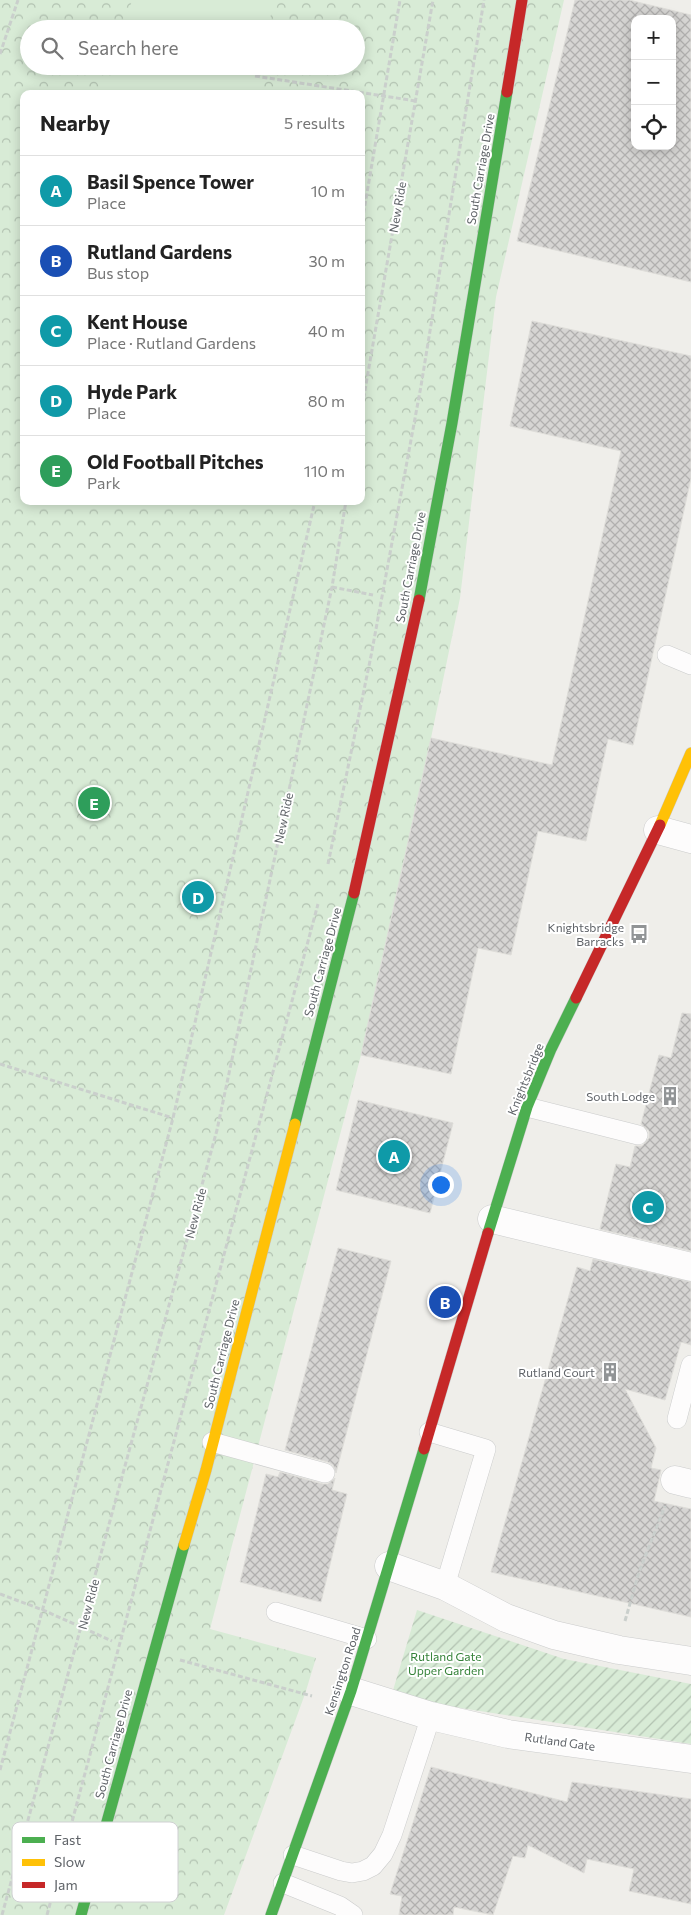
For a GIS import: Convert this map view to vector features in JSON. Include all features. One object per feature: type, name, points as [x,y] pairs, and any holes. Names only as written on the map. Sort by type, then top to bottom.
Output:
[{"type":"street","name":"South Carriage Drive","points":[[106,1822],[212,1442],[355,891],[421,589],[452,423],[522,0]]},
{"type":"street","name":"Knightsbridge","points":[[429,1432],[492,1219],[528,1107],[551,1049],[658,830],[691,753]]},
{"type":"street","points":[[658,830],[691,839]]},
{"type":"street","points":[[492,1219],[691,1267]]},
{"type":"street","name":"Kensington Road","points":[[271,1915],[351,1691],[429,1432]]},
{"type":"street","points":[[390,1566],[445,1586],[506,1618],[554,1635],[619,1650],[691,1661]]},
{"type":"street","name":"Rutland Gate","points":[[351,1691],[431,1716],[508,1734],[691,1759]]},
{"type":"street","name":"South Carriage Drive","points":[[81,1915],[85,1902]]},
{"type":"lane","points":[[667,655],[691,665]]},
{"type":"lane","points":[[528,1107],[638,1135]]},
{"type":"lane","points":[[677,1419],[691,1365]]},
{"type":"lane","points":[[429,1432],[486,1450],[445,1586]]},
{"type":"lane","points":[[212,1442],[325,1473]]},
{"type":"lane","points":[[276,1612],[367,1639]]},
{"type":"lane","points":[[293,1854],[352,1873],[363,1871],[373,1866],[383,1854],[392,1834],[431,1716]]},
{"type":"lane","points":[[283,1883],[340,1906],[353,1915]]},
{"type":"path","points":[[0,54],[18,0]]},
{"type":"path","points":[[365,204],[400,0]]},
{"type":"path","name":"New Ride","points":[[365,390],[433,0]]},
{"type":"path","name":"South Carriage Drive","points":[[327,867],[371,656],[421,386],[484,0]]},
{"type":"path","points":[[255,76],[345,90]]},
{"type":"path","points":[[365,93],[416,101]]},
{"type":"path","points":[[0,1770],[174,1118],[314,505]]},
{"type":"path","name":"New Ride","points":[[28,1822],[217,1130],[332,587],[345,505]]},
{"type":"path","points":[[332,587],[374,595]]},
{"type":"path","name":"South Carriage Drive","points":[[72,1822],[320,895]]},
{"type":"path","points":[[0,1064],[174,1118]]},
{"type":"path","points":[[629,1604],[640,1572],[683,1482]]},
{"type":"path","points":[[0,1594],[43,1610],[112,1641]]},
{"type":"path","points":[[176,1659],[312,1696]]},
{"type":"path","name":"New Ride","points":[[2,1915],[12,1879]]},
{"type":"path","name":"South Carriage Drive","points":[[47,1915],[50,1902]]},
{"type":"green space","points":[[0,0],[564,0],[496,297],[460,598],[431,738],[361,1055],[210,1629],[316,1658],[305,1694],[224,1915],[0,1915]]},
{"type":"green space","points":[[132,0],[275,0],[269,20],[126,20]]},
{"type":"green space","points":[[111,75],[255,75],[251,90],[107,90]]},
{"type":"green space","name":"Rutland Gate Upper Garden","points":[[417,1610],[564,1659],[691,1684],[691,1744],[391,1697]]},
{"type":"building","points":[[575,0],[629,0],[691,15],[691,282],[517,241]]},
{"type":"building","points":[[532,321],[691,356],[691,478],[633,745],[608,739],[586,841],[538,831],[511,955],[478,948],[451,1074],[361,1055],[431,738],[552,765],[621,451],[510,426]]},
{"type":"building","points":[[682,1013],[691,1014],[691,1251],[600,1229],[616,1164],[630,1167],[635,1146],[642,1146],[649,1138],[649,1131],[641,1124],[659,1055],[671,1058]]},
{"type":"building","points":[[358,1100],[453,1123],[430,1213],[336,1190]]},
{"type":"building","points":[[338,1248],[391,1261],[336,1473],[333,1465],[328,1462],[285,1450]]},
{"type":"building","points":[[593,1259],[691,1282],[691,1345],[681,1342],[665,1400],[625,1389],[656,1448],[651,1468],[661,1470],[654,1501],[691,1509],[691,1617],[491,1572],[577,1267],[590,1271]]},
{"type":"building","points":[[280,1472],[323,1484],[328,1484],[335,1478],[332,1490],[347,1494],[321,1602],[240,1582],[266,1474],[278,1477]]},
{"type":"building","points":[[431,1767],[567,1802],[572,1782],[691,1799],[691,1904],[629,1891],[634,1869],[587,1859],[584,1873],[528,1845],[525,1858],[513,1856],[493,1915],[454,1907],[453,1915],[399,1915],[402,1896],[390,1894]]},
{"type":"traffic: fast","points":[[419,600],[452,423],[507,92]]},
{"type":"traffic: fast","points":[[295,1124],[354,893]]},
{"type":"traffic: fast","points":[[488,1233],[527,1107],[551,1049],[576,998]]},
{"type":"traffic: fast","points":[[271,1915],[351,1691],[424,1449]]},
{"type":"traffic: fast","points":[[107,1822],[184,1545]]},
{"type":"traffic: fast","points":[[81,1915],[85,1902]]},
{"type":"traffic: slow","points":[[660,825],[691,753]]},
{"type":"traffic: slow","points":[[184,1545],[206,1470],[295,1124]]},
{"type":"traffic: jam","points":[[507,92],[522,0]]},
{"type":"traffic: jam","points":[[354,893],[419,600]]},
{"type":"traffic: jam","points":[[576,998],[660,825]]},
{"type":"traffic: jam","points":[[424,1449],[488,1233]]},
{"type":"place","name":"Old Football Pitches","points":[[94,803]]},
{"type":"place","name":"Hyde Park","points":[[198,897]]},
{"type":"place","name":"Knightsbridge Barracks","points":[[639,934]]},
{"type":"place","name":"South Lodge","points":[[670,1096]]},
{"type":"place","name":"Basil Spence Tower","points":[[394,1156]]},
{"type":"place","name":"Kent House","points":[[648,1207]]},
{"type":"place","name":"Rutland Gardens","points":[[445,1302]]},
{"type":"place","name":"Rutland Court","points":[[610,1372]]}]
